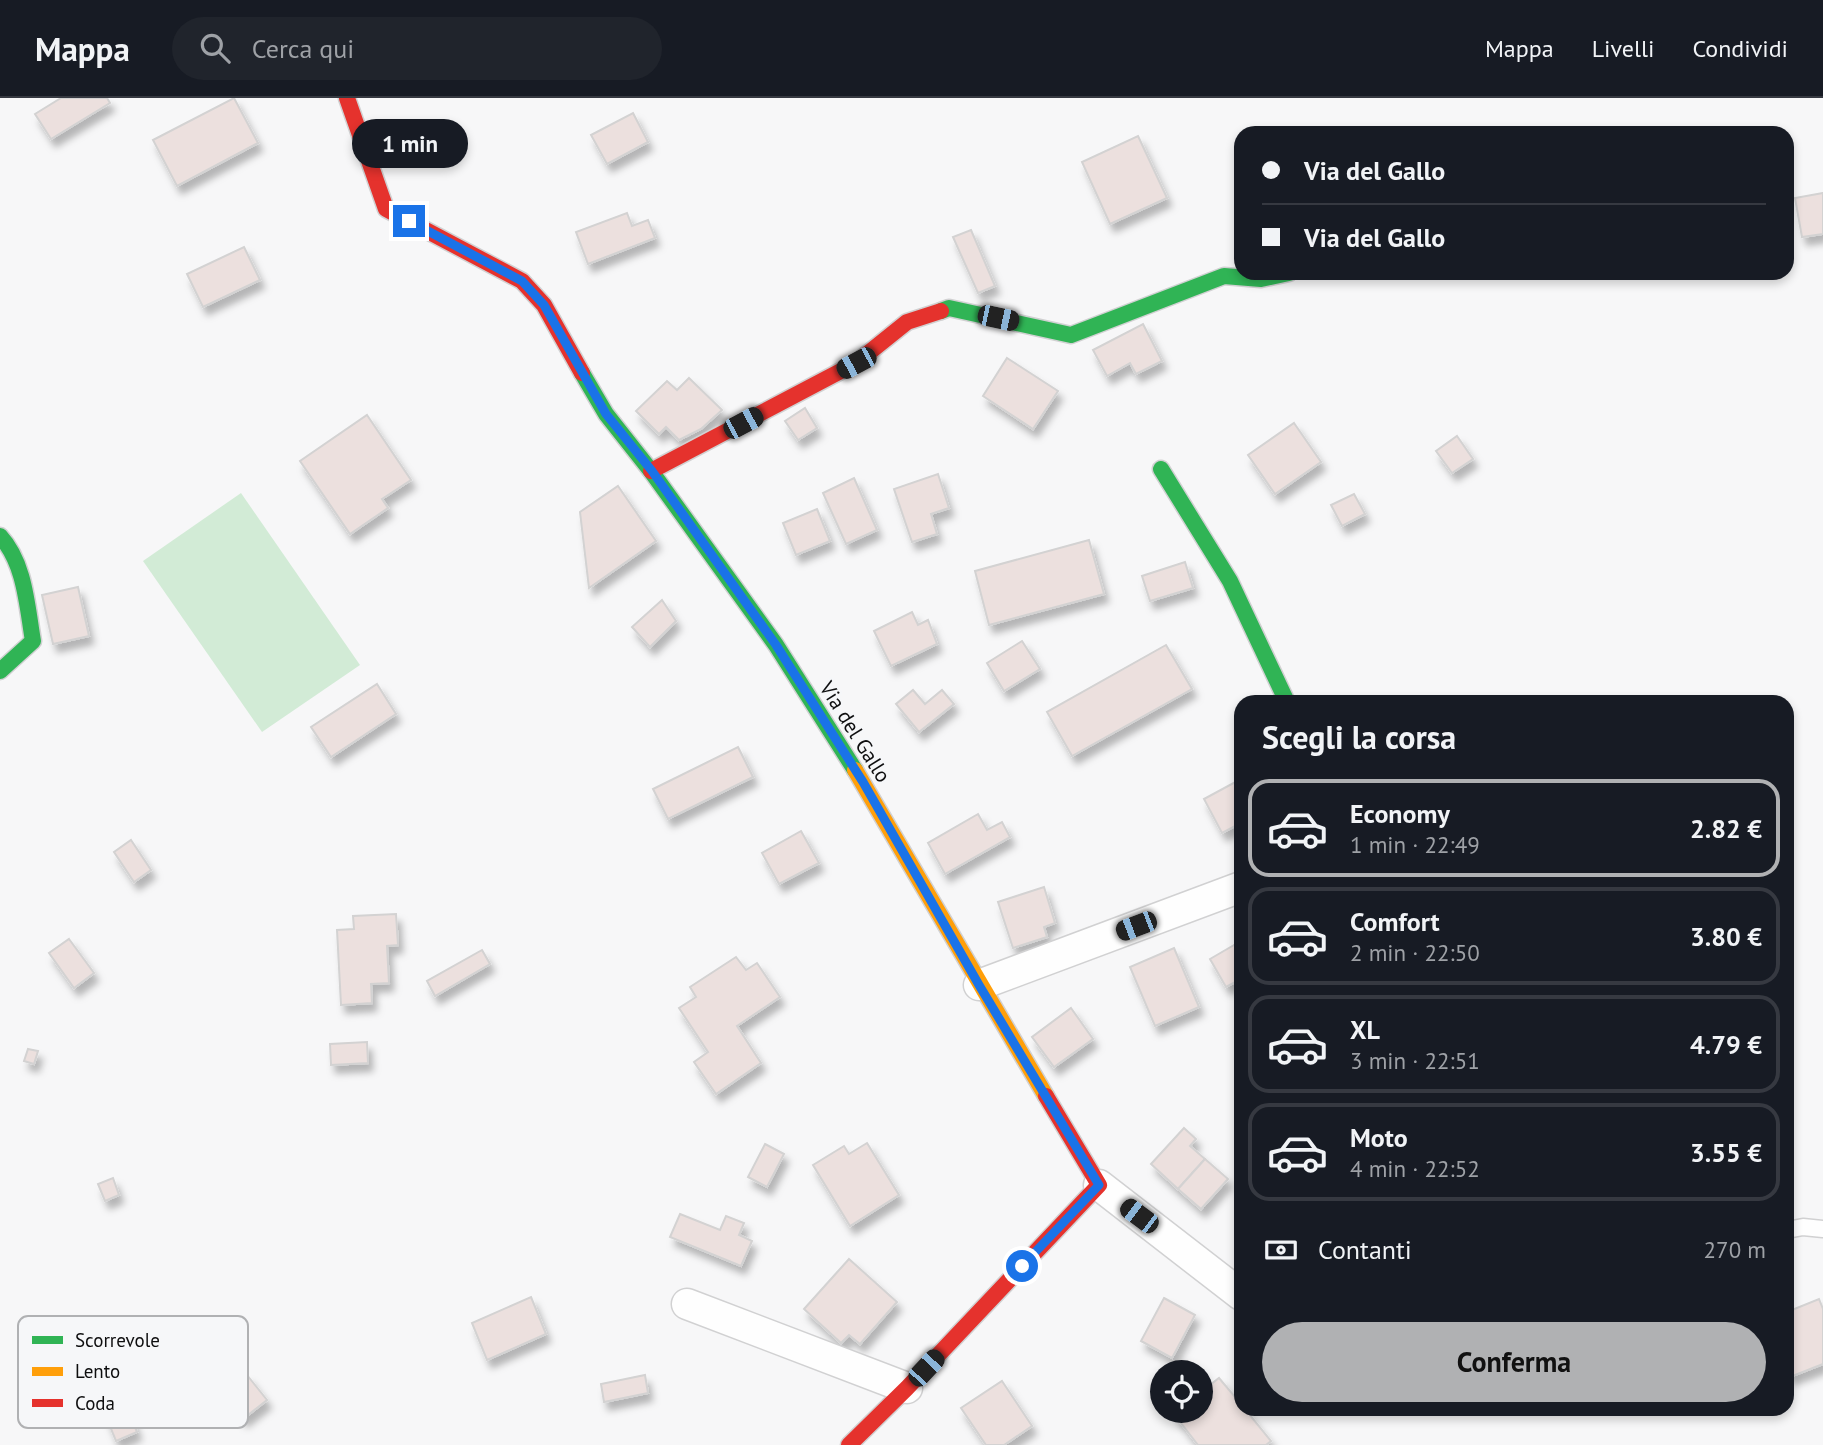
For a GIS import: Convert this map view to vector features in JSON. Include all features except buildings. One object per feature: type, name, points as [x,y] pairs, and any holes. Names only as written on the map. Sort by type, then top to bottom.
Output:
[{"type":"street","name":"Via del Gallo","points":[[347,98],[386,209],[522,281],[544,305],[606,414],[652,471],[791,668],[863,782],[979,985],[1099,1185]]},
{"type":"street","points":[[652,471],[856,363],[907,322],[949,307],[1071,335],[1224,276],[1234,277]]},
{"type":"street","points":[[1160,469],[1230,582],[1284,695]]},
{"type":"street","points":[[0,536],[7,541],[20,574],[33,641],[0,671]]},
{"type":"street","points":[[979,985],[1234,890]]},
{"type":"street","points":[[849,1445],[1099,1185],[1234,1290]]},
{"type":"street","points":[[687,1304],[906,1388]]},
{"type":"lane","points":[[1794,1229],[1823,1229]]},
{"type":"green space","points":[[241,493],[360,665],[262,732],[143,561]]},
{"type":"traffic: fast","points":[[941,311],[949,308],[1071,335],[1224,276],[1234,277]]},
{"type":"traffic: fast","points":[[582,373],[606,414],[651,471],[776,645],[855,770]]},
{"type":"traffic: fast","points":[[1161,469],[1230,581],[1284,695]]},
{"type":"traffic: fast","points":[[0,536],[20,572],[33,641],[0,671]]},
{"type":"traffic: slow","points":[[855,770],[1046,1096]]},
{"type":"traffic: jam","points":[[347,98],[386,209],[522,281],[544,305],[582,373]]},
{"type":"traffic: jam","points":[[651,471],[856,363],[907,322],[941,311]]},
{"type":"traffic: jam","points":[[849,1445],[907,1388],[1099,1185],[1046,1096]]},
{"type":"route","points":[[409,221],[522,281],[544,305],[606,414],[652,471],[776,645],[863,782],[979,985],[1099,1185],[1022,1266]]}]
